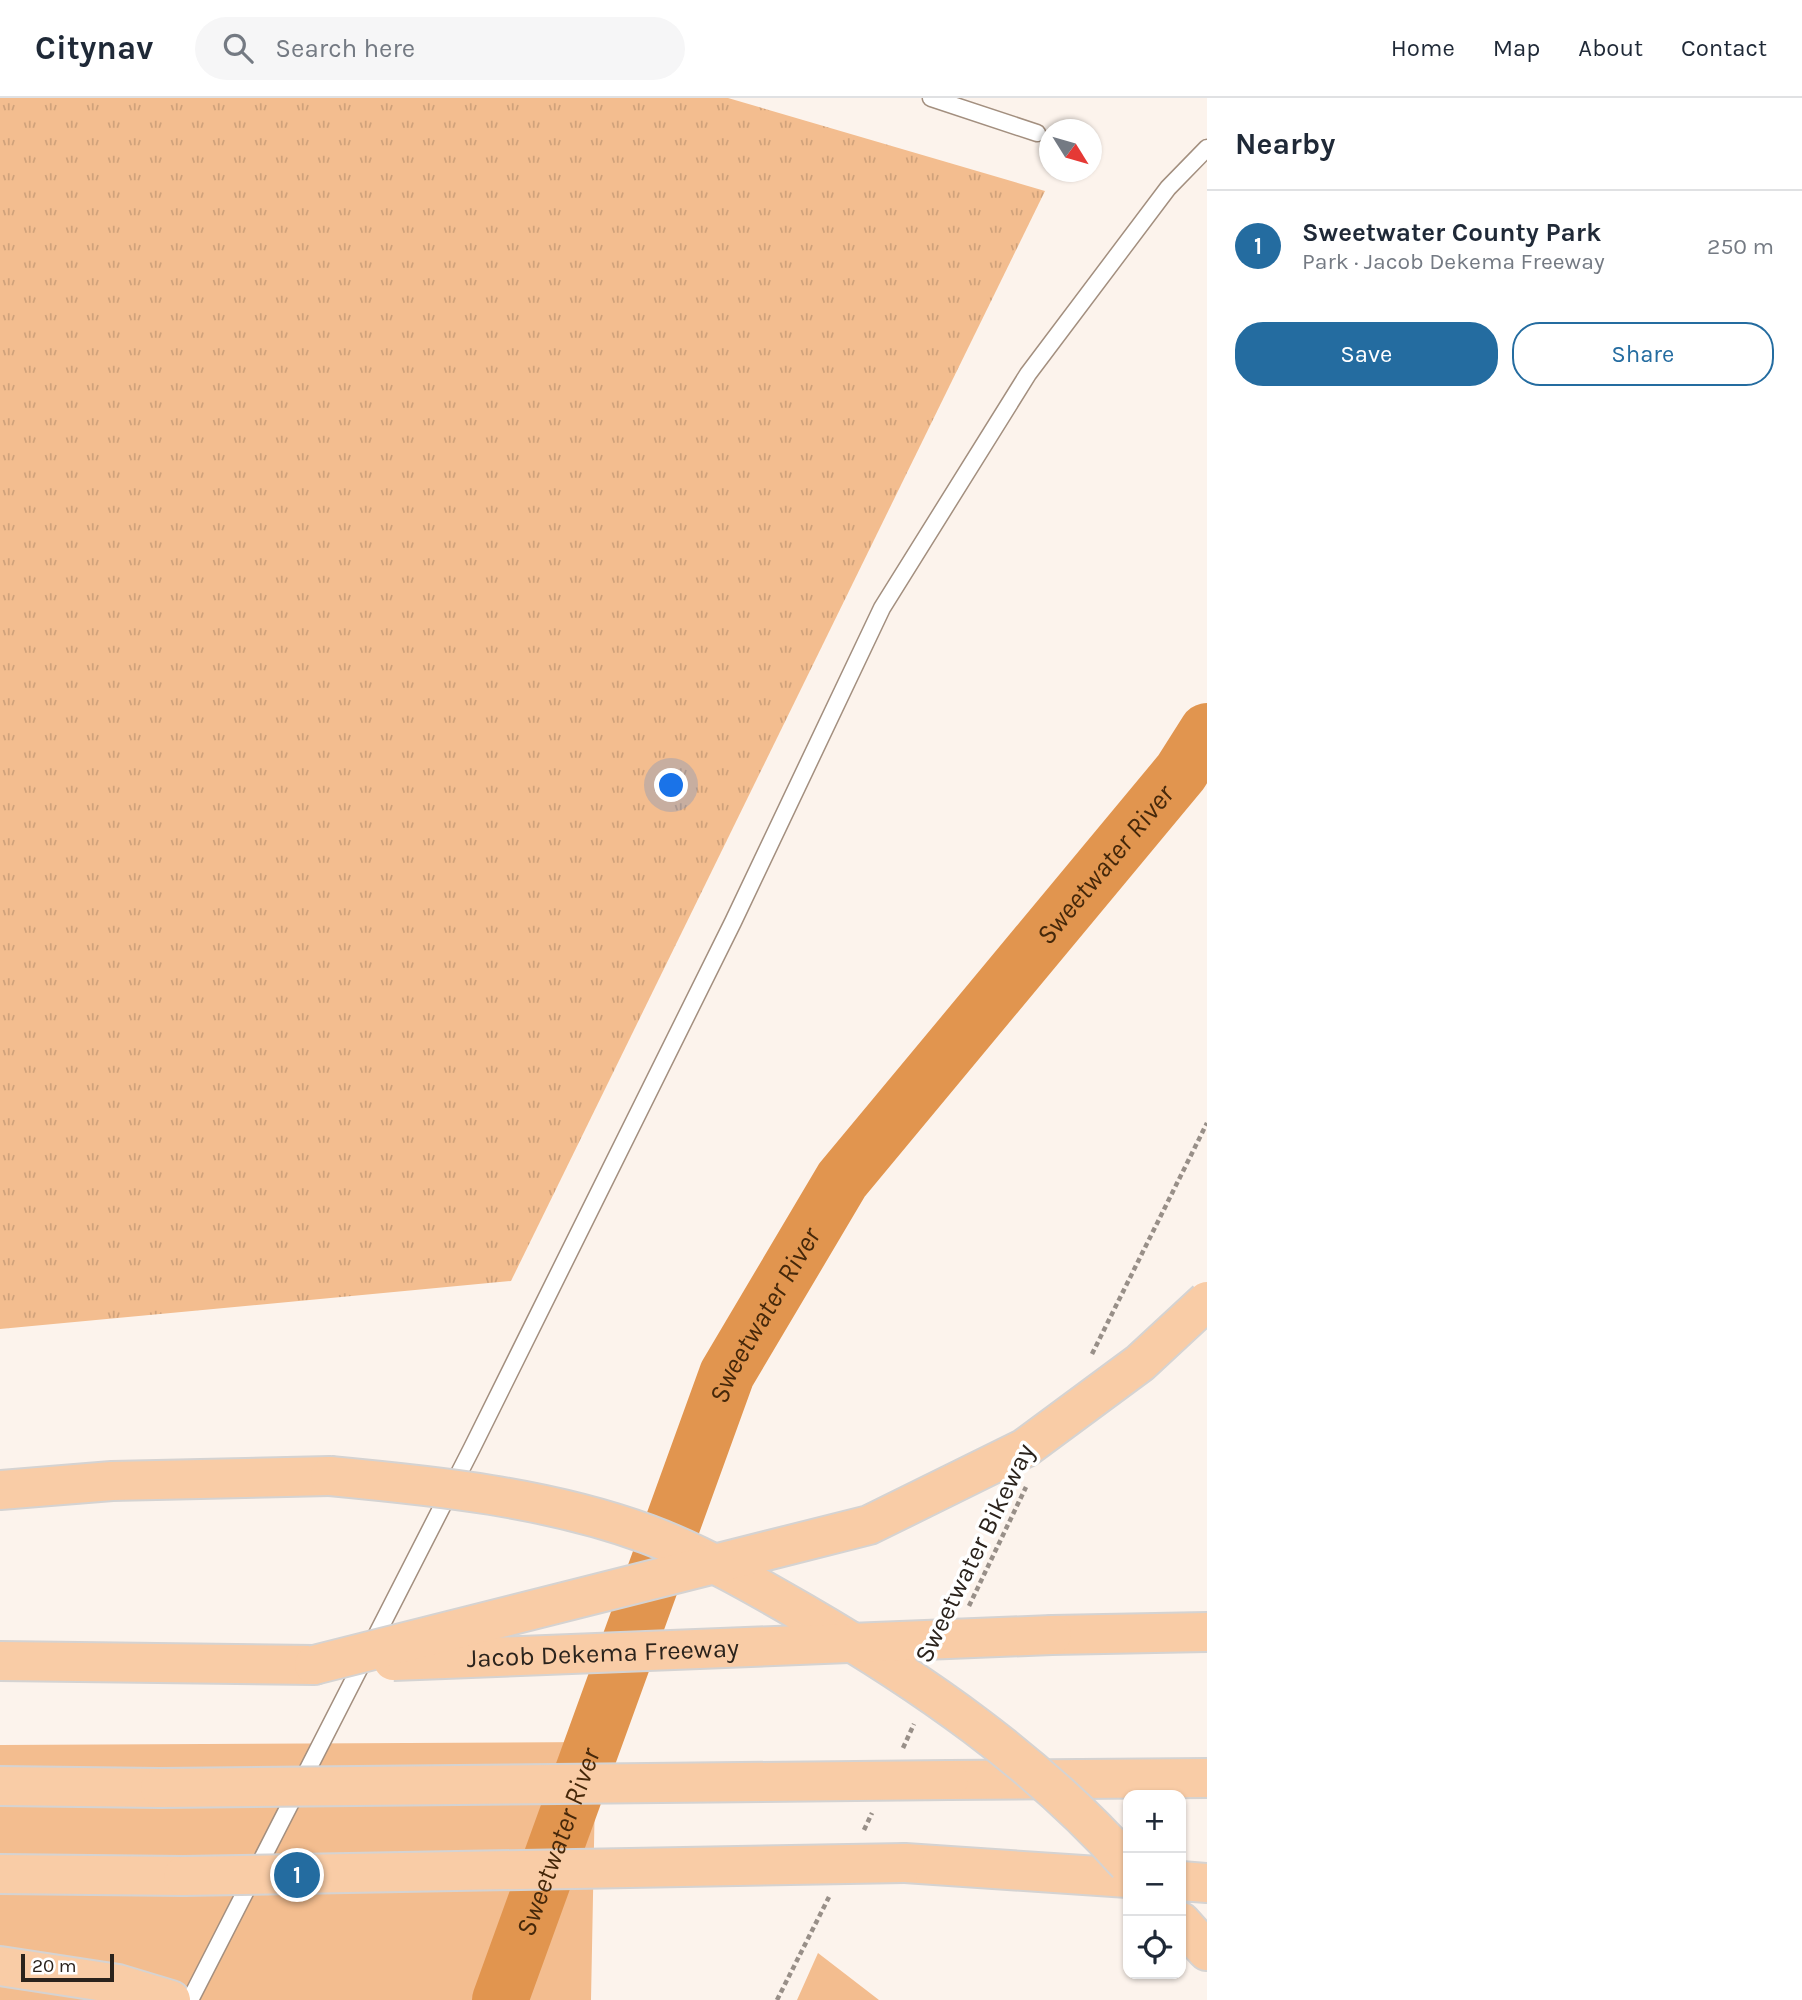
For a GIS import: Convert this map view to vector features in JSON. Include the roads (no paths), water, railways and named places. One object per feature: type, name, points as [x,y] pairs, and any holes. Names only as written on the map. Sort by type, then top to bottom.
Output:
[{"type":"highway","points":[[314,1665],[869,1525],[1025,1448],[1140,1363],[1207,1301]]},
{"type":"highway","points":[[0,1490],[112,1481],[330,1476],[442,1486],[559,1509],[647,1534],[740,1576],[874,1654],[935,1695],[1018,1758],[1123,1859]]},
{"type":"highway","name":"Jacob Dekema Freeway","points":[[0,1661],[314,1665],[1207,1632]]},
{"type":"highway","points":[[0,1786],[160,1788],[1200,1780]]},
{"type":"highway","points":[[0,1874],[183,1876],[905,1863],[1123,1878]]},
{"type":"highway","points":[[1186,1881],[1207,1883]]},
{"type":"highway","points":[[1186,1928],[1207,1951]]},
{"type":"highway","points":[[0,1966],[118,1984],[171,2000]]},
{"type":"lane","points":[[931,98],[1037,133]]},
{"type":"lane","points":[[190,2000],[478,1436],[739,910],[883,608],[1028,374],[1168,188],[1207,148]]},
{"type":"waterway","name":"Sweetwater River","points":[[500,2000],[727,1374],[842,1180],[1181,772],[1207,731]]},
{"type":"place","name":"Sweetwater County Park","points":[[297,1875]]}]
